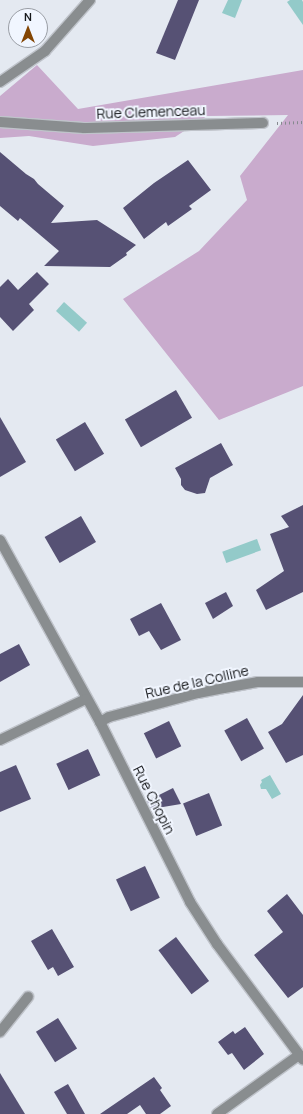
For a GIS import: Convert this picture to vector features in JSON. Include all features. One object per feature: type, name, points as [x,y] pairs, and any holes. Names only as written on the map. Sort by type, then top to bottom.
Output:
[{"type":"street","points":[[0,82],[44,51],[90,0]]},
{"type":"street","name":"Rue Clemenceau","points":[[0,122],[84,128],[263,123]]},
{"type":"street","name":"Rue Chopin","points":[[0,540],[100,722],[190,902],[217,944],[301,1057]]},
{"type":"street","name":"Rue de la Colline","points":[[100,722],[109,717],[217,689],[258,682],[303,682]]},
{"type":"street","points":[[0,740],[86,699]]},
{"type":"street","points":[[0,1032],[28,997]]},
{"type":"street","points":[[217,1114],[301,1057]]},
{"type":"path","points":[[263,123],[303,122]]},
{"type":"shaded area","points":[[228,0],[242,0],[235,18],[222,13]]},
{"type":"shaded area","points":[[290,0],[302,0],[303,25],[287,2]]},
{"type":"shaded area","points":[[37,65],[78,109],[303,70],[303,386],[219,420],[123,299],[199,251],[247,200],[240,176],[288,115],[207,116],[175,137],[93,146],[29,136],[0,138],[0,96]]},
{"type":"shaded area","points":[[64,302],[87,323],[79,332],[56,311]]},
{"type":"shaded area","points":[[257,539],[261,550],[226,563],[222,552]]},
{"type":"shaded area","points":[[270,775],[281,794],[272,799],[266,789],[261,789],[260,785],[262,782],[261,780]]},
{"type":"building","points":[[178,0],[199,0],[175,60],[156,53]]},
{"type":"building","points":[[0,152],[34,179],[64,206],[51,223],[97,220],[136,245],[126,253],[127,255],[110,267],[44,266],[59,251],[20,218],[18,221],[0,206]]},
{"type":"building","points":[[188,160],[211,190],[189,206],[192,209],[168,226],[166,222],[144,239],[123,208],[154,183]]},
{"type":"building","points":[[37,272],[49,284],[29,304],[34,310],[13,331],[0,317],[0,287],[8,279],[18,290]]},
{"type":"building","points":[[176,390],[192,418],[141,447],[125,420]]},
{"type":"building","points":[[0,417],[26,462],[0,477]]},
{"type":"building","points":[[85,422],[104,454],[75,471],[56,440]]},
{"type":"building","points":[[221,443],[233,465],[210,478],[205,493],[197,494],[185,490],[181,485],[181,479],[175,468]]},
{"type":"building","points":[[303,505],[303,592],[266,610],[256,590],[284,571],[270,534],[289,527],[281,516]]},
{"type":"building","points":[[81,516],[96,542],[60,563],[45,537]]},
{"type":"building","points":[[226,592],[233,606],[213,619],[205,603]]},
{"type":"building","points":[[161,603],[181,640],[161,650],[149,631],[139,636],[130,619]]},
{"type":"building","points":[[19,644],[30,665],[0,682],[0,654]]},
{"type":"building","points":[[303,695],[303,755],[286,763],[268,732],[282,724]]},
{"type":"building","points":[[247,718],[264,749],[241,761],[224,731]]},
{"type":"building","points":[[169,721],[181,746],[156,758],[144,733]]},
{"type":"building","points":[[88,749],[100,775],[69,790],[56,764]]},
{"type":"building","points":[[16,765],[31,799],[0,812],[0,772]]},
{"type":"building","points":[[173,788],[181,804],[151,809],[147,801]]},
{"type":"building","points":[[209,793],[222,825],[196,836],[183,803]]},
{"type":"building","points":[[145,866],[160,898],[131,911],[116,880]]},
{"type":"building","points":[[287,894],[303,915],[303,987],[288,998],[254,955],[283,932],[267,911]]},
{"type":"building","points":[[52,929],[74,967],[58,976],[53,967],[48,970],[31,941]]},
{"type":"building","points":[[176,937],[209,981],[192,994],[158,950]]},
{"type":"building","points":[[58,1018],[77,1049],[55,1062],[36,1032]]},
{"type":"building","points":[[245,1027],[264,1054],[244,1070],[232,1053],[228,1055],[218,1042],[233,1031],[235,1034]]},
{"type":"building","points":[[0,1073],[25,1114],[0,1114]]},
{"type":"building","points":[[154,1077],[162,1088],[160,1090],[171,1106],[160,1114],[146,1114],[140,1105],[127,1114],[100,1114]]},
{"type":"building","points":[[68,1084],[85,1114],[67,1114],[54,1092]]}]
